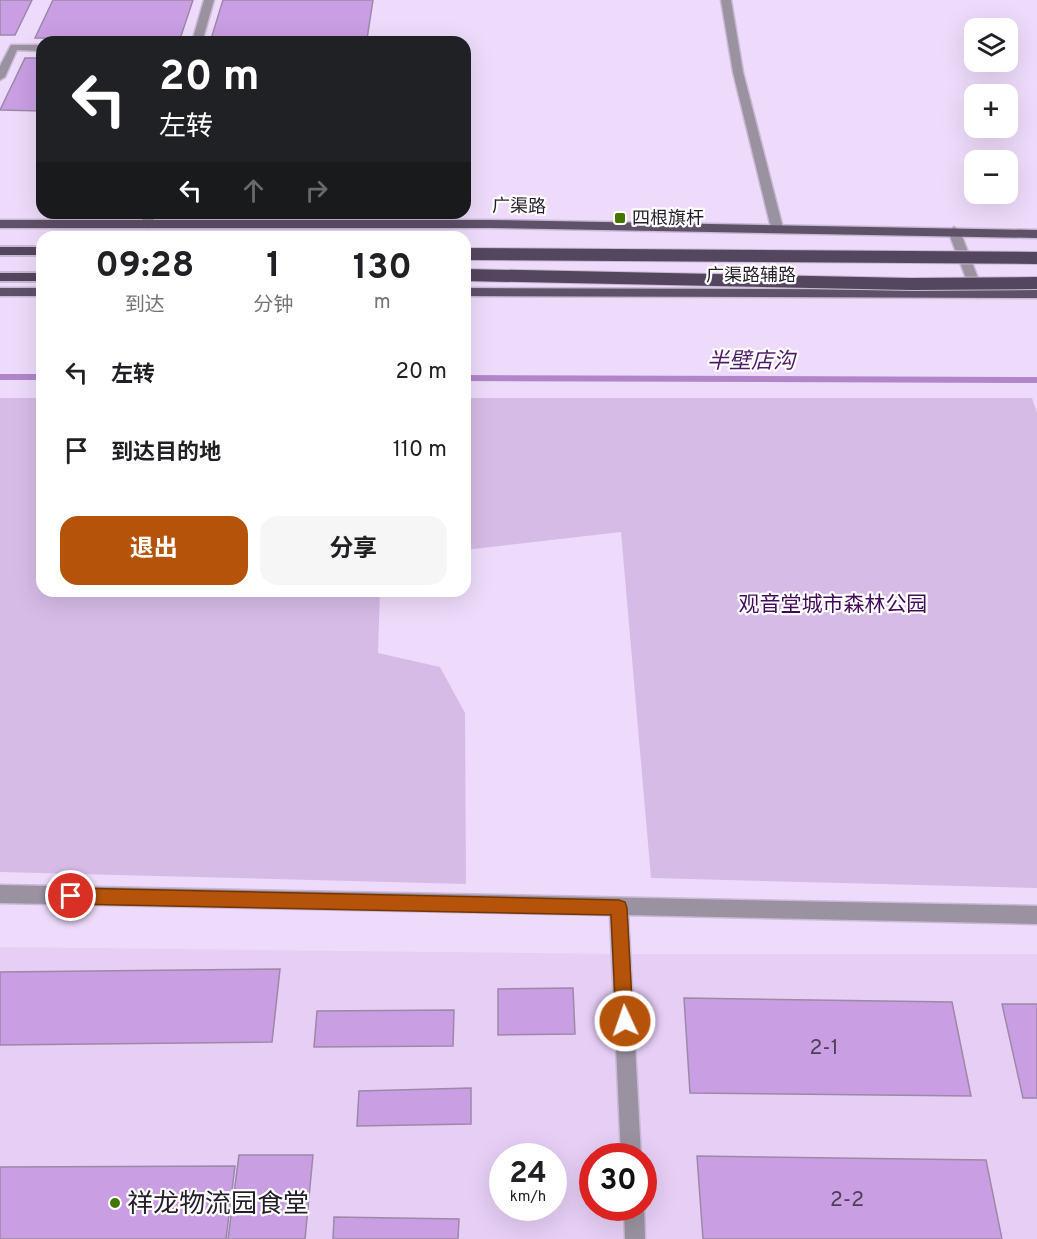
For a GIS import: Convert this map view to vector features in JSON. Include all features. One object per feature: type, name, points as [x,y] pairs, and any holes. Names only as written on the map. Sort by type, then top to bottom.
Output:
[{"type":"highway","points":[[0,251],[36,251]]},
{"type":"highway","points":[[471,254],[1037,258]]},
{"type":"highway","points":[[471,275],[911,284],[1037,282]]},
{"type":"highway","points":[[0,277],[36,277]]},
{"type":"main road","name":"广渠路","points":[[0,224],[123,219]]},
{"type":"main road","name":"广渠路","points":[[205,219],[1037,234]]},
{"type":"main road","points":[[0,292],[36,292]]},
{"type":"main road","name":"广渠路辅路","points":[[471,292],[1037,294]]},
{"type":"street","points":[[199,36],[209,0]]},
{"type":"street","points":[[726,0],[738,72],[777,228]]},
{"type":"street","points":[[0,77],[14,48],[36,48]]},
{"type":"street","points":[[954,231],[978,294]]},
{"type":"street","points":[[0,894],[1037,915]]},
{"type":"street","points":[[619,908],[630,1143]]},
{"type":"street","points":[[634,1221],[635,1239]]},
{"type":"shaded area","points":[[0,947],[613,954],[1037,954],[1037,1239],[0,1239]]},
{"type":"green space","points":[[0,398],[36,398],[36,597],[380,597],[378,653],[440,667],[465,713],[466,884],[0,872]]},
{"type":"green space","name":"观音堂城市森林公园","points":[[471,398],[1032,398],[1037,413],[1037,888],[651,878],[621,532],[471,549]]},
{"type":"building","points":[[0,0],[32,0],[15,35],[0,35]]},
{"type":"building","points":[[53,0],[193,0],[181,36],[36,36],[35,38]]},
{"type":"building","points":[[223,0],[373,0],[367,36],[212,36]]},
{"type":"building","points":[[25,58],[36,58],[36,111],[0,110]]},
{"type":"building","points":[[280,969],[272,1042],[0,1045],[0,972]]},
{"type":"building","points":[[573,988],[575,1034],[498,1035],[498,989]]},
{"type":"building","points":[[684,998],[952,1002],[971,1096],[690,1093]]},
{"type":"building","points":[[1002,1004],[1037,1004],[1037,1098],[1023,1098]]},
{"type":"building","points":[[454,1010],[453,1046],[314,1047],[317,1011]]},
{"type":"building","points":[[471,1088],[471,1124],[357,1126],[359,1091]]},
{"type":"building","points":[[239,1155],[313,1155],[305,1239],[228,1239]]},
{"type":"building","points":[[697,1156],[986,1160],[1002,1239],[703,1239]]},
{"type":"building","name":"祥龙物流园食堂","points":[[235,1166],[226,1239],[0,1239],[0,1167]]},
{"type":"building","points":[[334,1217],[459,1219],[458,1239],[333,1239]]},
{"type":"waterway","name":"半壁店沟","points":[[0,377],[36,377]]},
{"type":"waterway","name":"半壁店沟","points":[[471,378],[1037,380]]},
{"type":"place","name":"四根旗杆","points":[[620,218]]},
{"type":"place","name":"祥龙物流园食堂","points":[[115,1203]]},
{"type":"route","points":[[71,896],[619,908],[625,1021]]}]
